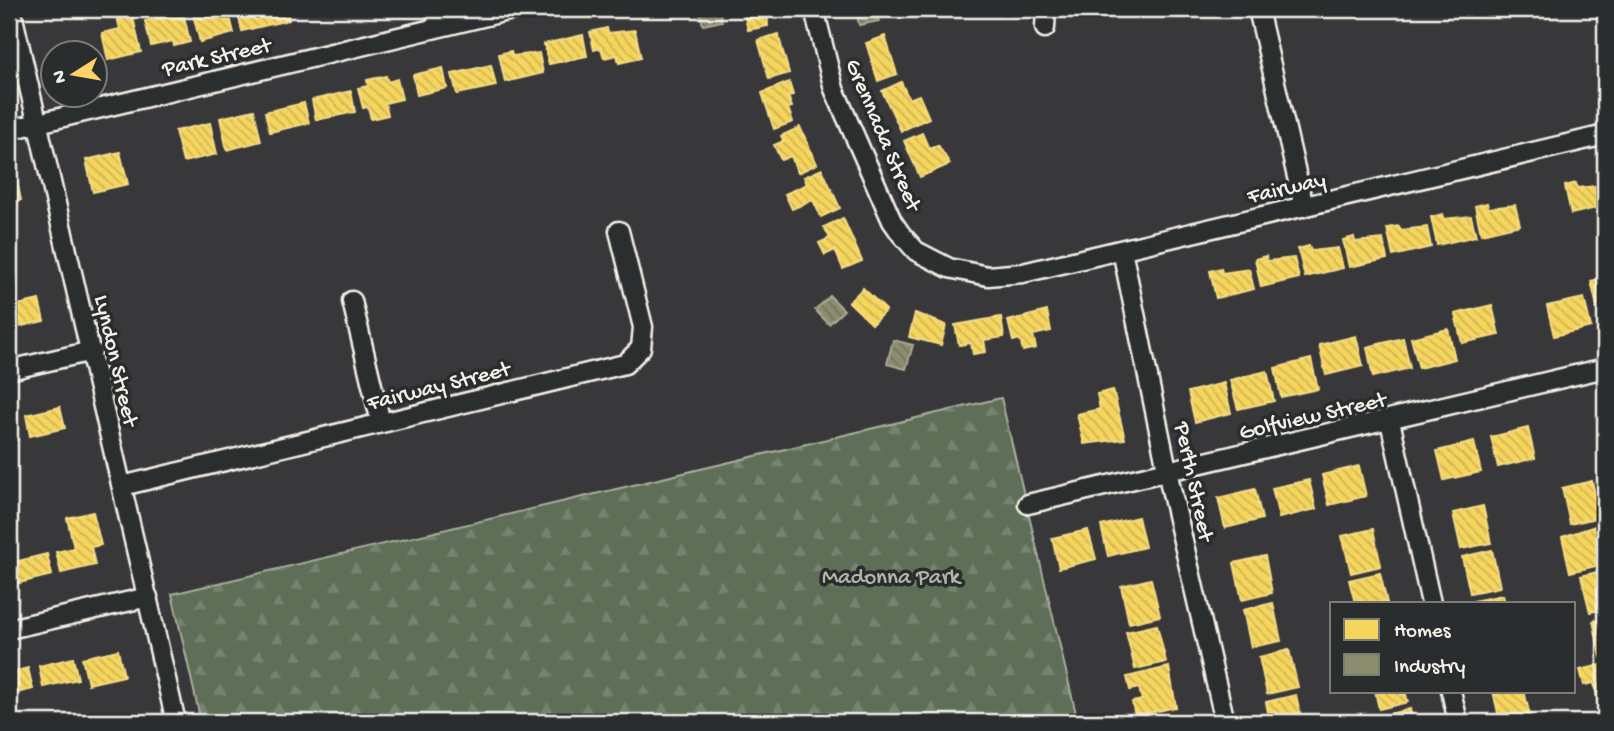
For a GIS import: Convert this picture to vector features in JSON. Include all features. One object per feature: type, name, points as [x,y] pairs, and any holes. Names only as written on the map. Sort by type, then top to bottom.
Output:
[{"type":"street","name":"Lyndon Street","points":[[11,9],[176,722]]},
{"type":"street","points":[[436,9],[440,27]]},
{"type":"street","name":"Park Street","points":[[9,130],[516,9]]},
{"type":"street","name":"Grennada Street","points":[[814,9],[834,89],[892,222],[916,251],[949,268],[976,275]]},
{"type":"street","points":[[1045,9],[1045,28]]},
{"type":"street","points":[[1258,9],[1304,207]]},
{"type":"street","name":"Fairway","points":[[976,275],[1023,274],[1605,135]]},
{"type":"street","name":"Fairway Street","points":[[122,486],[631,360],[641,348],[643,327],[619,231]]},
{"type":"street","name":"Perth Street","points":[[1122,250],[1225,722]]},
{"type":"street","points":[[352,301],[381,423]]},
{"type":"street","points":[[9,370],[92,351]]},
{"type":"street","name":"Golfview Street","points":[[1028,504],[1390,421],[1605,368]]},
{"type":"street","points":[[1390,421],[1431,602]]},
{"type":"street","points":[[9,629],[148,597]]},
{"type":"street","points":[[1451,692],[1458,722]]},
{"type":"green space","name":"Madonna Park","points":[[1001,398],[1078,722],[201,722],[172,594]]},
{"type":"building: Homes","points":[[228,9],[234,33],[200,42],[192,10]]},
{"type":"building: Homes","points":[[237,9],[287,9],[289,20],[242,31]]},
{"type":"building: Homes","points":[[743,9],[767,9],[768,26],[748,30]]},
{"type":"building: Homes","points":[[183,12],[190,42],[174,46],[173,41],[151,46],[145,21]]},
{"type":"building: Homes","points":[[132,13],[141,52],[108,60],[108,38],[103,38],[102,33],[120,29],[117,17]]},
{"type":"building: Homes","points":[[607,28],[608,33],[635,30],[641,58],[619,63],[617,55],[604,58],[601,48],[594,50],[590,32]]},
{"type":"building: Homes","points":[[778,34],[789,73],[769,79],[758,40]]},
{"type":"building: Homes","points":[[583,35],[587,56],[549,64],[544,44]]},
{"type":"building: Homes","points":[[885,36],[897,74],[878,81],[866,43]]},
{"type":"building: Homes","points":[[511,51],[512,56],[539,53],[543,73],[505,82],[499,54]]},
{"type":"building: Homes","points":[[491,65],[496,86],[457,94],[452,74]]},
{"type":"building: Homes","points":[[443,68],[447,88],[417,95],[413,75]]},
{"type":"building: Homes","points":[[386,76],[388,82],[397,79],[402,99],[385,103],[388,115],[371,119],[368,107],[363,108],[358,88],[368,86],[367,80]]},
{"type":"building: Homes","points":[[789,82],[793,95],[788,96],[792,107],[788,108],[793,122],[774,129],[762,93]]},
{"type":"building: Homes","points":[[901,82],[909,99],[919,95],[929,118],[901,131],[882,91]]},
{"type":"building: Homes","points":[[351,91],[355,112],[316,120],[312,100]]},
{"type":"building: Homes","points":[[304,103],[309,123],[270,132],[265,112]]},
{"type":"building: Homes","points":[[254,110],[261,141],[227,150],[220,118]]},
{"type":"building: Homes","points":[[210,123],[217,154],[183,162],[175,131]]},
{"type":"building: Homes","points":[[800,127],[817,164],[798,173],[791,156],[781,160],[774,145],[784,141],[781,136]]},
{"type":"building: Homes","points":[[922,133],[929,149],[938,145],[950,164],[920,177],[904,141]]},
{"type":"building: Homes","points":[[120,152],[128,184],[93,192],[86,160]]},
{"type":"building: Homes","points":[[14,168],[21,200],[9,203],[9,170]]},
{"type":"building: Homes","points":[[822,169],[840,208],[821,217],[813,200],[792,209],[785,194],[807,184],[804,177]]},
{"type":"building: Homes","points":[[1576,183],[1577,188],[1605,185],[1605,206],[1571,214],[1565,186]]},
{"type":"building: Homes","points":[[1487,203],[1488,208],[1515,205],[1520,225],[1481,234],[1475,206]]},
{"type":"building: Homes","points":[[1443,214],[1444,219],[1471,216],[1476,236],[1437,245],[1431,217]]},
{"type":"building: Homes","points":[[843,218],[862,261],[843,269],[835,250],[825,255],[819,243],[830,238],[824,227]]},
{"type":"building: Homes","points":[[1399,226],[1400,230],[1427,227],[1431,247],[1393,256],[1387,228]]},
{"type":"building: Homes","points":[[1354,237],[1355,242],[1383,239],[1387,259],[1349,267],[1343,240]]},
{"type":"building: Homes","points":[[1309,246],[1311,251],[1338,248],[1343,268],[1305,277],[1298,249]]},
{"type":"building: Homes","points":[[1266,256],[1267,261],[1294,258],[1299,278],[1261,287],[1255,259]]},
{"type":"building: Homes","points":[[1221,268],[1222,273],[1249,269],[1254,289],[1216,298],[1210,271]]},
{"type":"building: Homes","points":[[1605,277],[1605,309],[1598,311],[1591,281]]},
{"type":"building: Homes","points":[[863,288],[886,310],[872,324],[849,302]]},
{"type":"building: Homes","points":[[1584,298],[1591,327],[1554,336],[1547,306]]},
{"type":"building: Homes","points":[[39,300],[44,321],[9,329],[9,307]]},
{"type":"building: Homes","points":[[1492,305],[1499,335],[1462,343],[1455,314]]},
{"type":"building: Homes","points":[[1047,311],[1051,331],[1033,335],[1036,348],[1023,351],[1020,339],[1013,341],[1008,321]]},
{"type":"building: Homes","points":[[915,313],[946,325],[941,345],[909,337]]},
{"type":"building: Homes","points":[[1001,317],[1004,337],[984,340],[986,352],[973,354],[971,343],[959,345],[955,325]]},
{"type":"building: Homes","points":[[1448,329],[1455,359],[1419,368],[1411,338]]},
{"type":"building: Homes","points":[[1356,336],[1363,366],[1326,375],[1319,345]]},
{"type":"building: Homes","points":[[1403,338],[1410,368],[1373,377],[1367,347]]},
{"type":"building: Homes","points":[[1311,359],[1318,389],[1281,397],[1275,368]]},
{"type":"building: Homes","points":[[1267,371],[1274,401],[1238,409],[1230,380]]},
{"type":"building: Homes","points":[[1224,383],[1231,413],[1195,422],[1188,392]]},
{"type":"building: Homes","points":[[1113,390],[1125,439],[1084,444],[1077,414],[1100,409],[1097,394]]},
{"type":"building: Homes","points":[[60,407],[65,428],[30,436],[26,415]]},
{"type":"building: Homes","points":[[9,419],[12,419],[17,440],[9,442]]},
{"type":"building: Homes","points":[[1528,428],[1535,458],[1498,467],[1491,437]]},
{"type":"building: Homes","points":[[1474,442],[1481,472],[1444,480],[1437,451]]},
{"type":"building: Homes","points":[[1359,466],[1366,496],[1329,505],[1322,475]]},
{"type":"building: Homes","points":[[1309,480],[1316,509],[1279,518],[1272,488]]},
{"type":"building: Homes","points":[[1592,481],[1600,517],[1570,524],[1562,488]]},
{"type":"building: Homes","points":[[1255,489],[1262,519],[1225,528],[1218,498]]},
{"type":"building: Homes","points":[[1483,506],[1491,543],[1461,549],[1453,513]]},
{"type":"building: Homes","points":[[93,512],[101,545],[91,547],[95,565],[61,573],[56,552],[74,548],[67,518]]},
{"type":"building: Homes","points":[[1138,517],[1145,547],[1108,556],[1101,526]]},
{"type":"building: Homes","points":[[1605,523],[1605,543],[1596,546],[1600,565],[1570,572],[1562,537]]},
{"type":"building: Homes","points":[[1373,529],[1381,566],[1351,573],[1342,536]]},
{"type":"building: Homes","points":[[1088,530],[1096,559],[1059,568],[1052,538]]},
{"type":"building: Homes","points":[[1492,550],[1500,587],[1470,593],[1462,557]]},
{"type":"building: Homes","points":[[47,554],[52,575],[15,584],[10,563]]},
{"type":"building: Homes","points":[[1265,556],[1272,593],[1242,600],[1234,563]]},
{"type":"building: Homes","points":[[1605,570],[1605,609],[1590,612],[1581,576]]},
{"type":"building: Homes","points":[[1380,573],[1387,602],[1355,602],[1349,580]]},
{"type":"building: Homes","points":[[1151,579],[1160,616],[1129,623],[1121,586]]},
{"type":"building: Homes","points":[[1503,595],[1505,602],[1473,602]]},
{"type":"building: Homes","points":[[1273,603],[1281,641],[1251,647],[1243,610]]},
{"type":"building: Homes","points":[[1605,618],[1605,656],[1601,657],[1593,621]]},
{"type":"building: Homes","points":[[1157,625],[1166,662],[1135,669],[1126,632]]},
{"type":"building: Homes","points":[[118,650],[124,676],[88,684],[82,658]]},
{"type":"building: Homes","points":[[1289,650],[1298,687],[1267,694],[1259,657]]},
{"type":"building: Homes","points":[[73,658],[78,679],[43,687],[39,666]]},
{"type":"building: Homes","points":[[1605,664],[1605,700],[1598,702],[1594,683],[1584,685],[1580,670]]},
{"type":"building: Homes","points":[[1169,667],[1176,707],[1135,716],[1132,702],[1142,700],[1139,688],[1130,690],[1127,677]]},
{"type":"building: Homes","points":[[28,668],[33,689],[9,695],[9,673]]},
{"type":"building: Homes","points":[[1375,692],[1405,692],[1408,702],[1379,709]]},
{"type":"building: Homes","points":[[1493,692],[1524,692],[1531,720],[1500,722]]},
{"type":"building: Homes","points":[[1296,695],[1302,722],[1270,722],[1266,702]]},
{"type":"building: Homes","points":[[1410,709],[1413,722],[1382,722],[1381,716]]},
{"type":"building: Homes","points":[[1177,715],[1179,722],[1147,722]]},
{"type":"building: Industry","points":[[699,9],[719,9],[722,21],[703,25]]},
{"type":"building: Industry","points":[[856,9],[876,9],[879,21],[859,25]]},
{"type":"building: Industry","points":[[830,296],[844,310],[829,324],[815,310]]},
{"type":"building: Industry","points":[[893,340],[913,345],[906,369],[887,364]]}]
